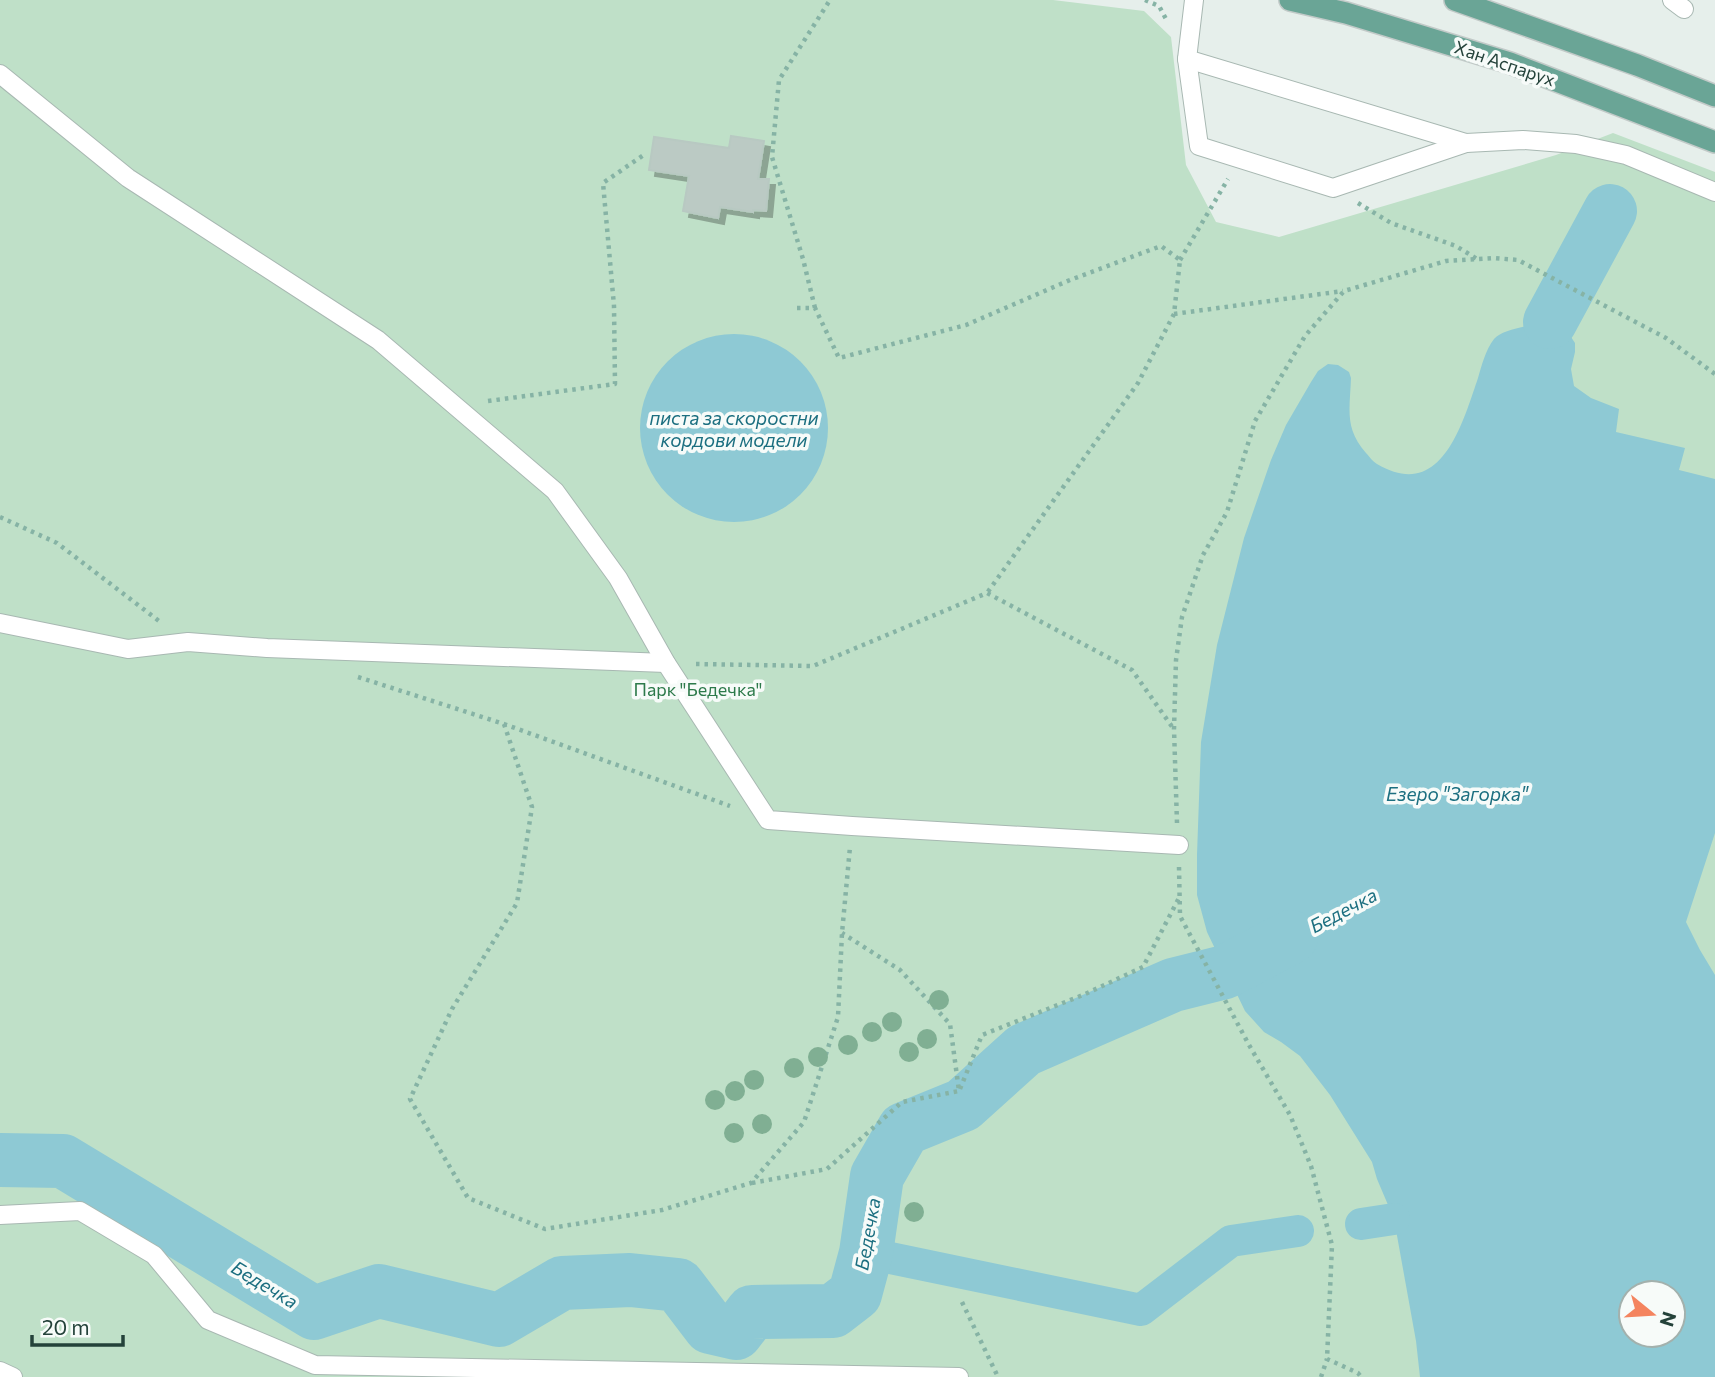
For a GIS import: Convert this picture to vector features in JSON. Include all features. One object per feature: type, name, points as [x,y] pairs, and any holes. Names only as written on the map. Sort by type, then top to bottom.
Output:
[{"type":"main road","name":"Хан Аспарух","points":[[1290,0],[1346,13],[1510,63],[1715,142]]},
{"type":"main road","points":[[1455,0],[1715,96]]},
{"type":"lane","points":[[1194,0],[1187,59],[1199,146],[1334,188],[1466,143],[1522,140],[1576,144],[1626,155],[1715,192]]},
{"type":"lane","points":[[1187,59],[1466,143]]},
{"type":"lane","points":[[0,74],[128,178],[378,340],[555,491],[618,578],[666,663],[768,820],[1179,845]]},
{"type":"lane","points":[[0,622],[128,649],[188,642],[267,648],[666,663]]},
{"type":"lane","points":[[0,1215],[80,1211],[154,1255],[208,1320],[315,1365],[959,1377]]},
{"type":"lane","points":[[0,1370],[13,1377]]},
{"type":"path","points":[[830,0],[779,80],[772,158],[815,308],[839,358],[966,325],[1070,280],[1161,246],[1180,260]]},
{"type":"path","points":[[455,405],[615,384],[614,306],[603,183],[645,154]]},
{"type":"path","points":[[666,663],[813,666],[987,593],[1138,383],[1174,314],[1180,260],[1241,159]]},
{"type":"path","points":[[1334,188],[1391,223],[1455,246],[1477,259]]},
{"type":"path","points":[[1174,314],[1344,291],[1446,261],[1494,258],[1518,260],[1666,338],[1715,374]]},
{"type":"path","points":[[1321,1377],[1327,1359],[1332,1245],[1311,1166],[1290,1115],[1180,916],[1174,729],[1176,660],[1182,617],[1203,555],[1227,512],[1255,421],[1305,336],[1344,291]]},
{"type":"path","points":[[797,308],[815,308]]},
{"type":"path","points":[[0,517],[57,543],[188,642]]},
{"type":"path","points":[[987,593],[1132,670],[1174,729]]},
{"type":"path","points":[[346,673],[504,724],[768,820]]},
{"type":"path","points":[[504,724],[532,807],[517,903],[452,1009],[410,1099],[468,1198],[545,1229],[662,1210],[751,1183],[827,1169],[902,1102],[959,1091]]},
{"type":"path","points":[[751,1183],[804,1122],[838,1017],[842,933],[852,826]]},
{"type":"path","points":[[959,1091],[982,1035],[1083,995],[1143,967],[1180,895]]},
{"type":"path","points":[[842,933],[900,970],[950,1024],[959,1091]]},
{"type":"path","points":[[962,1302],[998,1377]]},
{"type":"path","points":[[1327,1359],[1358,1373],[1361,1377]]},
{"type":"green space","name":"Парк \"Бедечка\"","points":[[0,0],[1053,0],[1144,11],[1171,37],[1186,165],[1216,222],[1279,237],[1556,155],[1613,133],[1715,172],[1715,1377],[0,1377]]},
{"type":"water","name":"Езеро \"Загорка\"","points":[[1550,322],[1571,337],[1575,343],[1571,369],[1574,386],[1591,398],[1619,409],[1616,432],[1685,448],[1679,470],[1715,479],[1715,833],[1686,922],[1715,975],[1715,1377],[1420,1377],[1394,1219],[1372,1162],[1330,1095],[1300,1056],[1264,1032],[1245,1011],[1207,932],[1197,895],[1201,742],[1217,645],[1244,538],[1286,425],[1318,371],[1328,364],[1338,365],[1349,372],[1351,378],[1350,418],[1359,444],[1377,464],[1399,473],[1418,473],[1433,466],[1445,453],[1464,417],[1486,353],[1498,335]]},
{"type":"water","name":"писта за скоростни кордови модели","points":[[734,334],[770,341],[801,361],[821,392],[828,428],[821,464],[801,495],[770,515],[734,522],[698,515],[667,495],[647,464],[640,428],[647,392],[667,361],[698,341]]},
{"type":"building","points":[[731,136],[764,141],[758,179],[769,179],[766,211],[753,212],[720,207],[718,218],[683,211],[689,176],[649,170],[654,137],[729,148]]},
{"type":"waterway","points":[[1550,322],[1610,211]]},
{"type":"waterway","name":"Бедечка","points":[[0,1160],[63,1161],[314,1313],[379,1291],[499,1320],[562,1283],[630,1280],[678,1285],[710,1327],[736,1333],[752,1312],[833,1311],[855,1294],[866,1253],[877,1176],[904,1129],[963,1105],[1024,1050],[1173,985],[1225,972],[1291,937]]},
{"type":"waterway","points":[[1361,1224],[1394,1219]]},
{"type":"waterway","points":[[866,1253],[1141,1310],[1231,1241],[1298,1231]]}]
